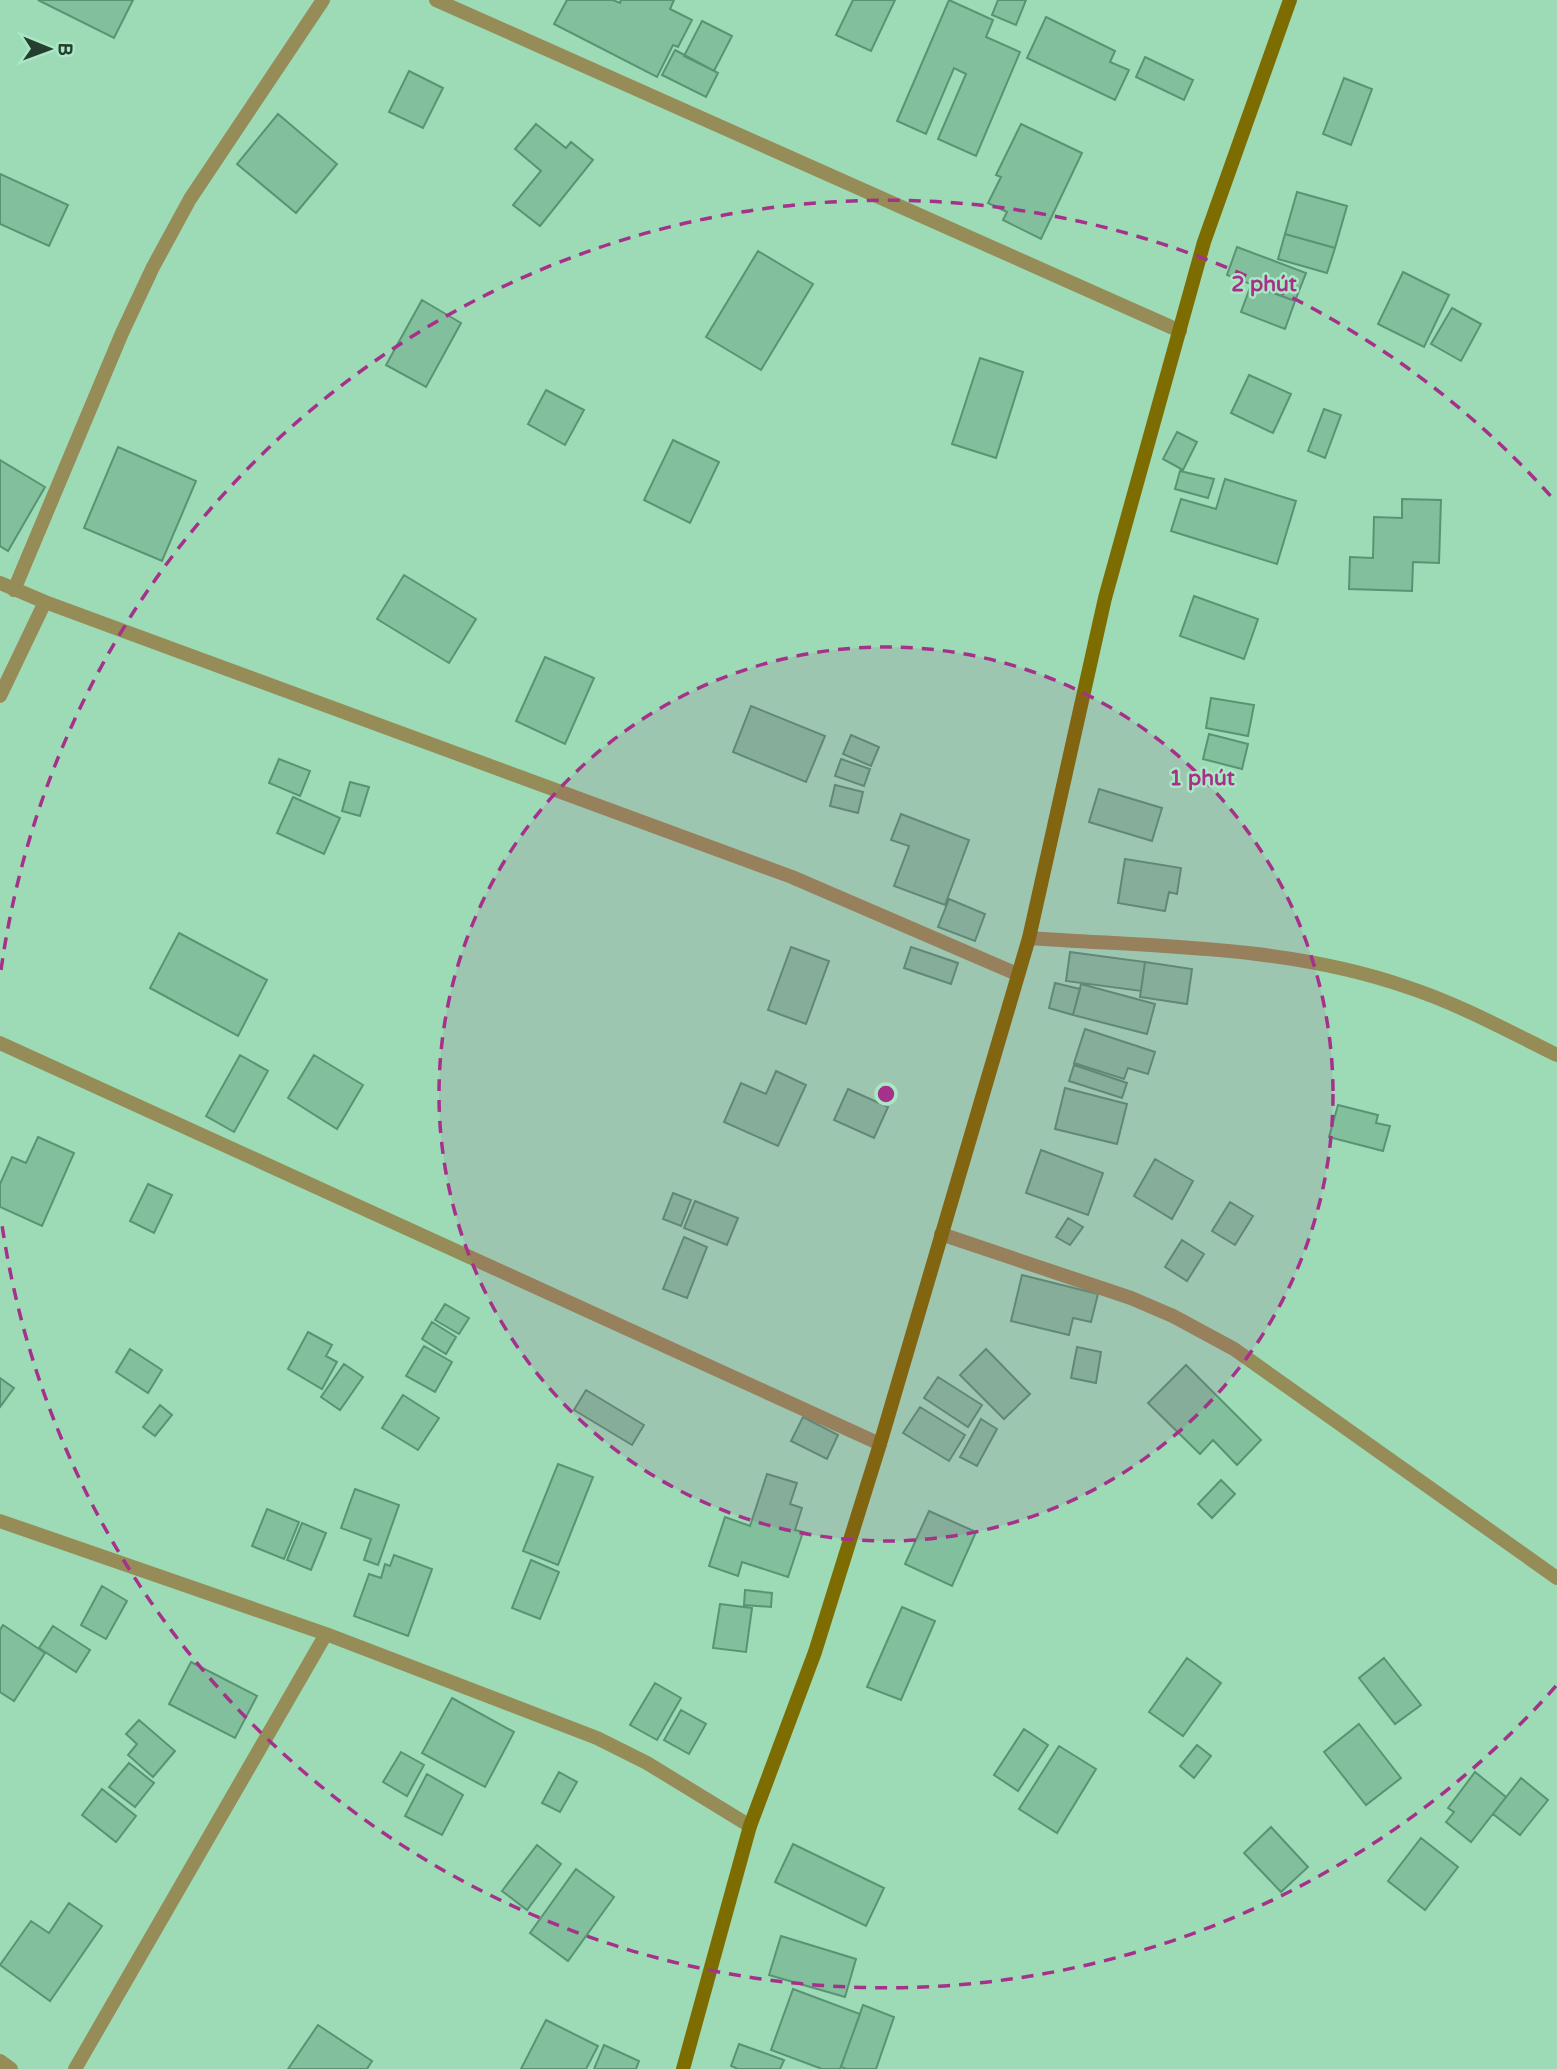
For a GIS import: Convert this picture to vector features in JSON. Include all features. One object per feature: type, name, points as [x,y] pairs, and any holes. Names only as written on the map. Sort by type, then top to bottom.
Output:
[{"type":"main road","points":[[682,2069],[751,1826],[815,1652],[880,1444],[1029,938],[1105,598],[1204,242],[1290,0]]},
{"type":"street","points":[[15,590],[122,333],[153,267],[190,199],[323,0]]},
{"type":"street","points":[[436,0],[1180,331]]},
{"type":"street","points":[[0,583],[45,602],[792,877],[1017,974]]},
{"type":"street","points":[[0,696],[45,602]]},
{"type":"street","points":[[1029,938],[1250,953],[1362,973],[1452,1004],[1557,1055]]},
{"type":"street","points":[[0,1043],[880,1444]]},
{"type":"street","points":[[942,1234],[1131,1298],[1173,1316],[1234,1349],[1557,1578]]},
{"type":"street","points":[[0,1521],[326,1634],[597,1738],[647,1763],[751,1826]]},
{"type":"street","points":[[75,2069],[326,1634]]},
{"type":"street","points":[[0,2062],[12,2069]]},
{"type":"building","points":[[38,0],[133,0],[114,38]]},
{"type":"building","points":[[567,0],[613,0],[620,3],[621,0],[674,0],[670,9],[692,20],[678,47],[673,45],[657,77],[554,24]]},
{"type":"building","points":[[853,0],[895,0],[871,51],[836,35]]},
{"type":"building","points":[[949,0],[993,20],[986,37],[1020,52],[976,156],[938,139],[966,74],[954,68],[926,134],[897,121]]},
{"type":"building","points":[[998,0],[1026,0],[1016,25],[992,15]]},
{"type":"building","points":[[1046,17],[1115,51],[1110,62],[1129,70],[1115,100],[1027,58]]},
{"type":"building","points":[[702,21],[732,36],[714,71],[684,56]]},
{"type":"building","points":[[675,50],[718,73],[706,97],[662,75]]},
{"type":"building","points":[[1145,57],[1193,80],[1184,100],[1136,77]]},
{"type":"building","points":[[409,71],[443,88],[423,128],[389,112]]},
{"type":"building","points":[[1344,78],[1372,89],[1351,145],[1323,134]]},
{"type":"building","points":[[278,114],[337,164],[296,213],[237,164]]},
{"type":"building","points":[[536,124],[566,148],[571,142],[593,160],[540,226],[513,205],[541,171],[515,149]]},
{"type":"building","points":[[1021,124],[1082,153],[1041,239],[1003,220],[1007,212],[988,203],[1001,177],[996,175]]},
{"type":"building","points":[[0,174],[68,205],[49,246],[0,224]]},
{"type":"building","points":[[1297,192],[1347,206],[1335,248],[1285,234]]},
{"type":"building","points":[[1285,234],[1335,248],[1327,273],[1278,259]]},
{"type":"building","points":[[1237,247],[1306,273],[1295,301],[1227,275]]},
{"type":"building","points":[[758,251],[813,284],[761,370],[706,337]]},
{"type":"building","points":[[1403,272],[1449,295],[1424,347],[1378,324]]},
{"type":"building","points":[[1251,285],[1295,301],[1285,329],[1241,312]]},
{"type":"building","points":[[422,300],[461,323],[426,387],[386,365]]},
{"type":"building","points":[[1452,308],[1481,324],[1461,361],[1431,344]]},
{"type":"building","points":[[980,358],[1023,372],[996,458],[952,444]]},
{"type":"building","points":[[1249,375],[1291,394],[1273,433],[1231,413]]},
{"type":"building","points":[[546,390],[584,410],[565,445],[528,424]]},
{"type":"building","points":[[1324,409],[1341,415],[1325,458],[1308,451]]},
{"type":"building","points":[[1177,432],[1197,442],[1183,470],[1163,459]]},
{"type":"building","points":[[673,440],[719,462],[690,523],[644,500]]},
{"type":"building","points":[[118,447],[196,481],[162,561],[84,528]]},
{"type":"building","points":[[0,460],[45,487],[8,551],[0,546]]},
{"type":"building","points":[[1180,471],[1214,479],[1208,498],[1175,489]]},
{"type":"building","points":[[1225,479],[1296,501],[1277,564],[1171,531],[1181,499],[1216,509]]},
{"type":"building","points":[[1402,499],[1441,500],[1439,563],[1413,562],[1412,591],[1349,589],[1350,557],[1373,558],[1374,517],[1402,518]]},
{"type":"building","points":[[404,575],[476,619],[449,663],[377,619]]},
{"type":"building","points":[[1194,596],[1258,619],[1244,659],[1180,636]]},
{"type":"building","points":[[545,657],[594,678],[565,744],[516,721]]},
{"type":"building","points":[[1211,698],[1254,705],[1248,736],[1206,728]]},
{"type":"building","points":[[751,706],[825,736],[806,782],[733,752]]},
{"type":"building","points":[[1209,734],[1248,744],[1242,769],[1203,759]]},
{"type":"building","points":[[851,735],[879,747],[871,766],[843,754]]},
{"type":"building","points":[[279,759],[310,771],[300,796],[269,783]]},
{"type":"building","points":[[841,759],[870,769],[864,786],[835,776]]},
{"type":"building","points":[[350,782],[369,787],[360,816],[342,811]]},
{"type":"building","points":[[835,785],[863,792],[858,813],[830,806]]},
{"type":"building","points":[[1099,789],[1162,808],[1152,841],[1089,822]]},
{"type":"building","points":[[293,797],[340,818],[324,854],[277,833]]},
{"type":"building","points":[[901,814],[969,840],[945,905],[894,886],[909,846],[891,840]]},
{"type":"building","points":[[1125,859],[1181,868],[1177,894],[1169,892],[1165,911],[1118,903]]},
{"type":"building","points":[[949,899],[985,914],[975,941],[938,927]]},
{"type":"building","points":[[179,933],[267,980],[238,1036],[150,988]]},
{"type":"building","points":[[791,947],[829,961],[806,1024],[768,1010]]},
{"type":"building","points":[[911,947],[958,963],[951,984],[904,968]]},
{"type":"building","points":[[1070,952],[1145,962],[1141,991],[1066,981]]},
{"type":"building","points":[[1145,962],[1192,969],[1187,1004],[1140,997]]},
{"type":"building","points":[[1055,983],[1080,989],[1073,1015],[1049,1008]]},
{"type":"building","points":[[1081,984],[1155,1004],[1147,1034],[1073,1015]]},
{"type":"building","points":[[1085,1029],[1155,1052],[1148,1074],[1128,1068],[1124,1079],[1074,1063]]},
{"type":"building","points":[[240,1055],[268,1071],[234,1132],[206,1116]]},
{"type":"building","points":[[314,1055],[363,1085],[337,1129],[288,1098]]},
{"type":"building","points":[[1074,1065],[1127,1083],[1122,1098],[1069,1081]]},
{"type":"building","points":[[776,1071],[806,1085],[778,1146],[724,1122],[741,1083],[766,1094]]},
{"type":"building","points":[[1065,1088],[1127,1104],[1117,1144],[1055,1129]]},
{"type":"building","points":[[848,1089],[888,1107],[874,1138],[834,1120]]},
{"type":"building","points":[[1338,1105],[1378,1115],[1376,1123],[1390,1126],[1383,1151],[1329,1137]]},
{"type":"building","points":[[38,1137],[74,1153],[42,1226],[0,1207],[0,1184],[12,1157],[26,1163]]},
{"type":"building","points":[[1041,1150],[1103,1173],[1088,1215],[1026,1193]]},
{"type":"building","points":[[1155,1159],[1193,1181],[1172,1219],[1134,1196]]},
{"type":"building","points":[[148,1184],[172,1195],[154,1233],[130,1221]]},
{"type":"building","points":[[673,1193],[691,1200],[681,1226],[663,1219]]},
{"type":"building","points":[[695,1201],[738,1218],[727,1245],[684,1228]]},
{"type":"building","points":[[1230,1202],[1253,1216],[1235,1245],[1212,1231]]},
{"type":"building","points":[[1068,1218],[1083,1227],[1070,1245],[1056,1237]]},
{"type":"building","points":[[684,1237],[707,1247],[687,1298],[663,1289]]},
{"type":"building","points":[[1182,1240],[1204,1254],[1187,1281],[1165,1267]]},
{"type":"building","points":[[1022,1275],[1098,1294],[1091,1322],[1073,1318],[1069,1335],[1011,1321]]},
{"type":"building","points":[[445,1304],[469,1318],[459,1334],[435,1320]]},
{"type":"building","points":[[432,1322],[456,1337],[446,1354],[422,1339]]},
{"type":"building","points":[[308,1332],[332,1345],[326,1356],[337,1362],[322,1389],[288,1369]]},
{"type":"building","points":[[424,1346],[452,1362],[435,1392],[406,1376]]},
{"type":"building","points":[[1077,1347],[1101,1352],[1096,1383],[1071,1378]]},
{"type":"building","points":[[130,1349],[162,1370],[148,1393],[116,1372]]},
{"type":"building","points":[[986,1349],[1030,1394],[1004,1419],[960,1375]]},
{"type":"building","points":[[344,1364],[363,1377],[340,1410],[321,1397]]},
{"type":"building","points":[[1186,1365],[1261,1440],[1237,1465],[1213,1440],[1200,1454],[1148,1403]]},
{"type":"building","points":[[938,1377],[982,1405],[968,1427],[924,1398]]},
{"type":"building","points":[[0,1378],[14,1388],[0,1407]]},
{"type":"building","points":[[586,1390],[644,1425],[632,1445],[574,1410]]},
{"type":"building","points":[[403,1395],[439,1418],[418,1450],[382,1428]]},
{"type":"building","points":[[160,1405],[172,1415],[155,1436],[143,1427]]},
{"type":"building","points":[[920,1407],[965,1435],[949,1461],[903,1433]]},
{"type":"building","points":[[803,1417],[838,1435],[827,1459],[791,1441]]},
{"type":"building","points":[[981,1419],[997,1429],[977,1466],[960,1457]]},
{"type":"building","points":[[558,1464],[593,1477],[558,1565],[523,1551]]},
{"type":"building","points":[[767,1474],[797,1483],[790,1504],[802,1508],[795,1530],[803,1532],[788,1577],[742,1562],[738,1576],[709,1566],[725,1517],[750,1526]]},
{"type":"building","points":[[1221,1480],[1235,1494],[1212,1518],[1198,1504]]},
{"type":"building","points":[[355,1489],[399,1505],[378,1565],[364,1560],[371,1539],[341,1528]]},
{"type":"building","points":[[267,1509],[299,1522],[284,1559],[252,1546]]},
{"type":"building","points":[[929,1511],[976,1532],[952,1586],[905,1564]]},
{"type":"building","points":[[302,1523],[326,1533],[311,1570],[287,1560]]},
{"type":"building","points":[[394,1555],[432,1569],[408,1636],[354,1616],[369,1574],[381,1578],[385,1564],[390,1566]]},
{"type":"building","points":[[531,1560],[559,1572],[540,1619],[512,1608]]},
{"type":"building","points":[[102,1586],[127,1601],[106,1639],[81,1625]]},
{"type":"building","points":[[745,1590],[772,1593],[771,1607],[744,1605]]},
{"type":"building","points":[[720,1604],[752,1608],[746,1652],[713,1648]]},
{"type":"building","points":[[902,1607],[935,1621],[901,1700],[867,1687]]},
{"type":"building","points":[[3,1625],[45,1653],[14,1701],[0,1692],[0,1630]]},
{"type":"building","points":[[53,1626],[90,1650],[76,1672],[39,1648]]},
{"type":"building","points":[[1187,1658],[1221,1683],[1183,1736],[1149,1712]]},
{"type":"building","points":[[1384,1658],[1421,1705],[1395,1724],[1359,1678]]},
{"type":"building","points":[[191,1662],[257,1696],[235,1738],[169,1704]]},
{"type":"building","points":[[655,1683],[681,1698],[657,1740],[630,1725]]},
{"type":"building","points":[[452,1698],[514,1732],[485,1787],[422,1753]]},
{"type":"building","points":[[681,1710],[706,1724],[689,1754],[664,1740]]},
{"type":"building","points":[[139,1720],[175,1751],[153,1777],[128,1755],[137,1744],[126,1734]]},
{"type":"building","points":[[1359,1724],[1401,1778],[1366,1805],[1324,1752]]},
{"type":"building","points":[[1024,1729],[1048,1745],[1018,1791],[994,1775]]},
{"type":"building","points":[[1197,1745],[1211,1756],[1194,1778],[1180,1766]]},
{"type":"building","points":[[1059,1746],[1096,1769],[1057,1833],[1019,1809]]},
{"type":"building","points":[[401,1752],[424,1765],[407,1796],[383,1782]]},
{"type":"building","points":[[129,1763],[154,1783],[135,1807],[109,1787]]},
{"type":"building","points":[[559,1772],[577,1782],[560,1812],[542,1803]]},
{"type":"building","points":[[1475,1772],[1506,1797],[1471,1842],[1446,1822],[1454,1812],[1448,1808]]},
{"type":"building","points":[[427,1774],[463,1795],[442,1835],[405,1816]]},
{"type":"building","points":[[1521,1778],[1548,1800],[1520,1835],[1493,1814]]},
{"type":"building","points":[[102,1789],[136,1816],[116,1842],[82,1815]]},
{"type":"building","points":[[1271,1827],[1308,1867],[1281,1892],[1244,1853]]},
{"type":"building","points":[[1421,1838],[1458,1867],[1425,1910],[1388,1881]]},
{"type":"building","points":[[793,1844],[884,1888],[866,1926],[775,1882]]},
{"type":"building","points":[[537,1845],[561,1864],[527,1910],[502,1891]]},
{"type":"building","points":[[576,1869],[614,1897],[568,1961],[530,1933]]},
{"type":"building","points":[[69,1903],[102,1926],[50,2001],[0,1965],[31,1921],[49,1933]]},
{"type":"building","points":[[781,1936],[856,1959],[845,1997],[769,1975]]},
{"type":"building","points":[[793,1989],[860,2014],[840,2069],[822,2069],[771,2050]]},
{"type":"building","points":[[863,2005],[894,2017],[876,2069],[846,2069],[841,2067]]},
{"type":"building","points":[[546,2020],[598,2046],[586,2069],[521,2069]]},
{"type":"building","points":[[318,2025],[372,2061],[367,2069],[288,2069]]},
{"type":"building","points":[[739,2044],[784,2060],[780,2069],[738,2069],[731,2066]]},
{"type":"building","points":[[604,2045],[639,2061],[636,2069],[594,2069]]}]
